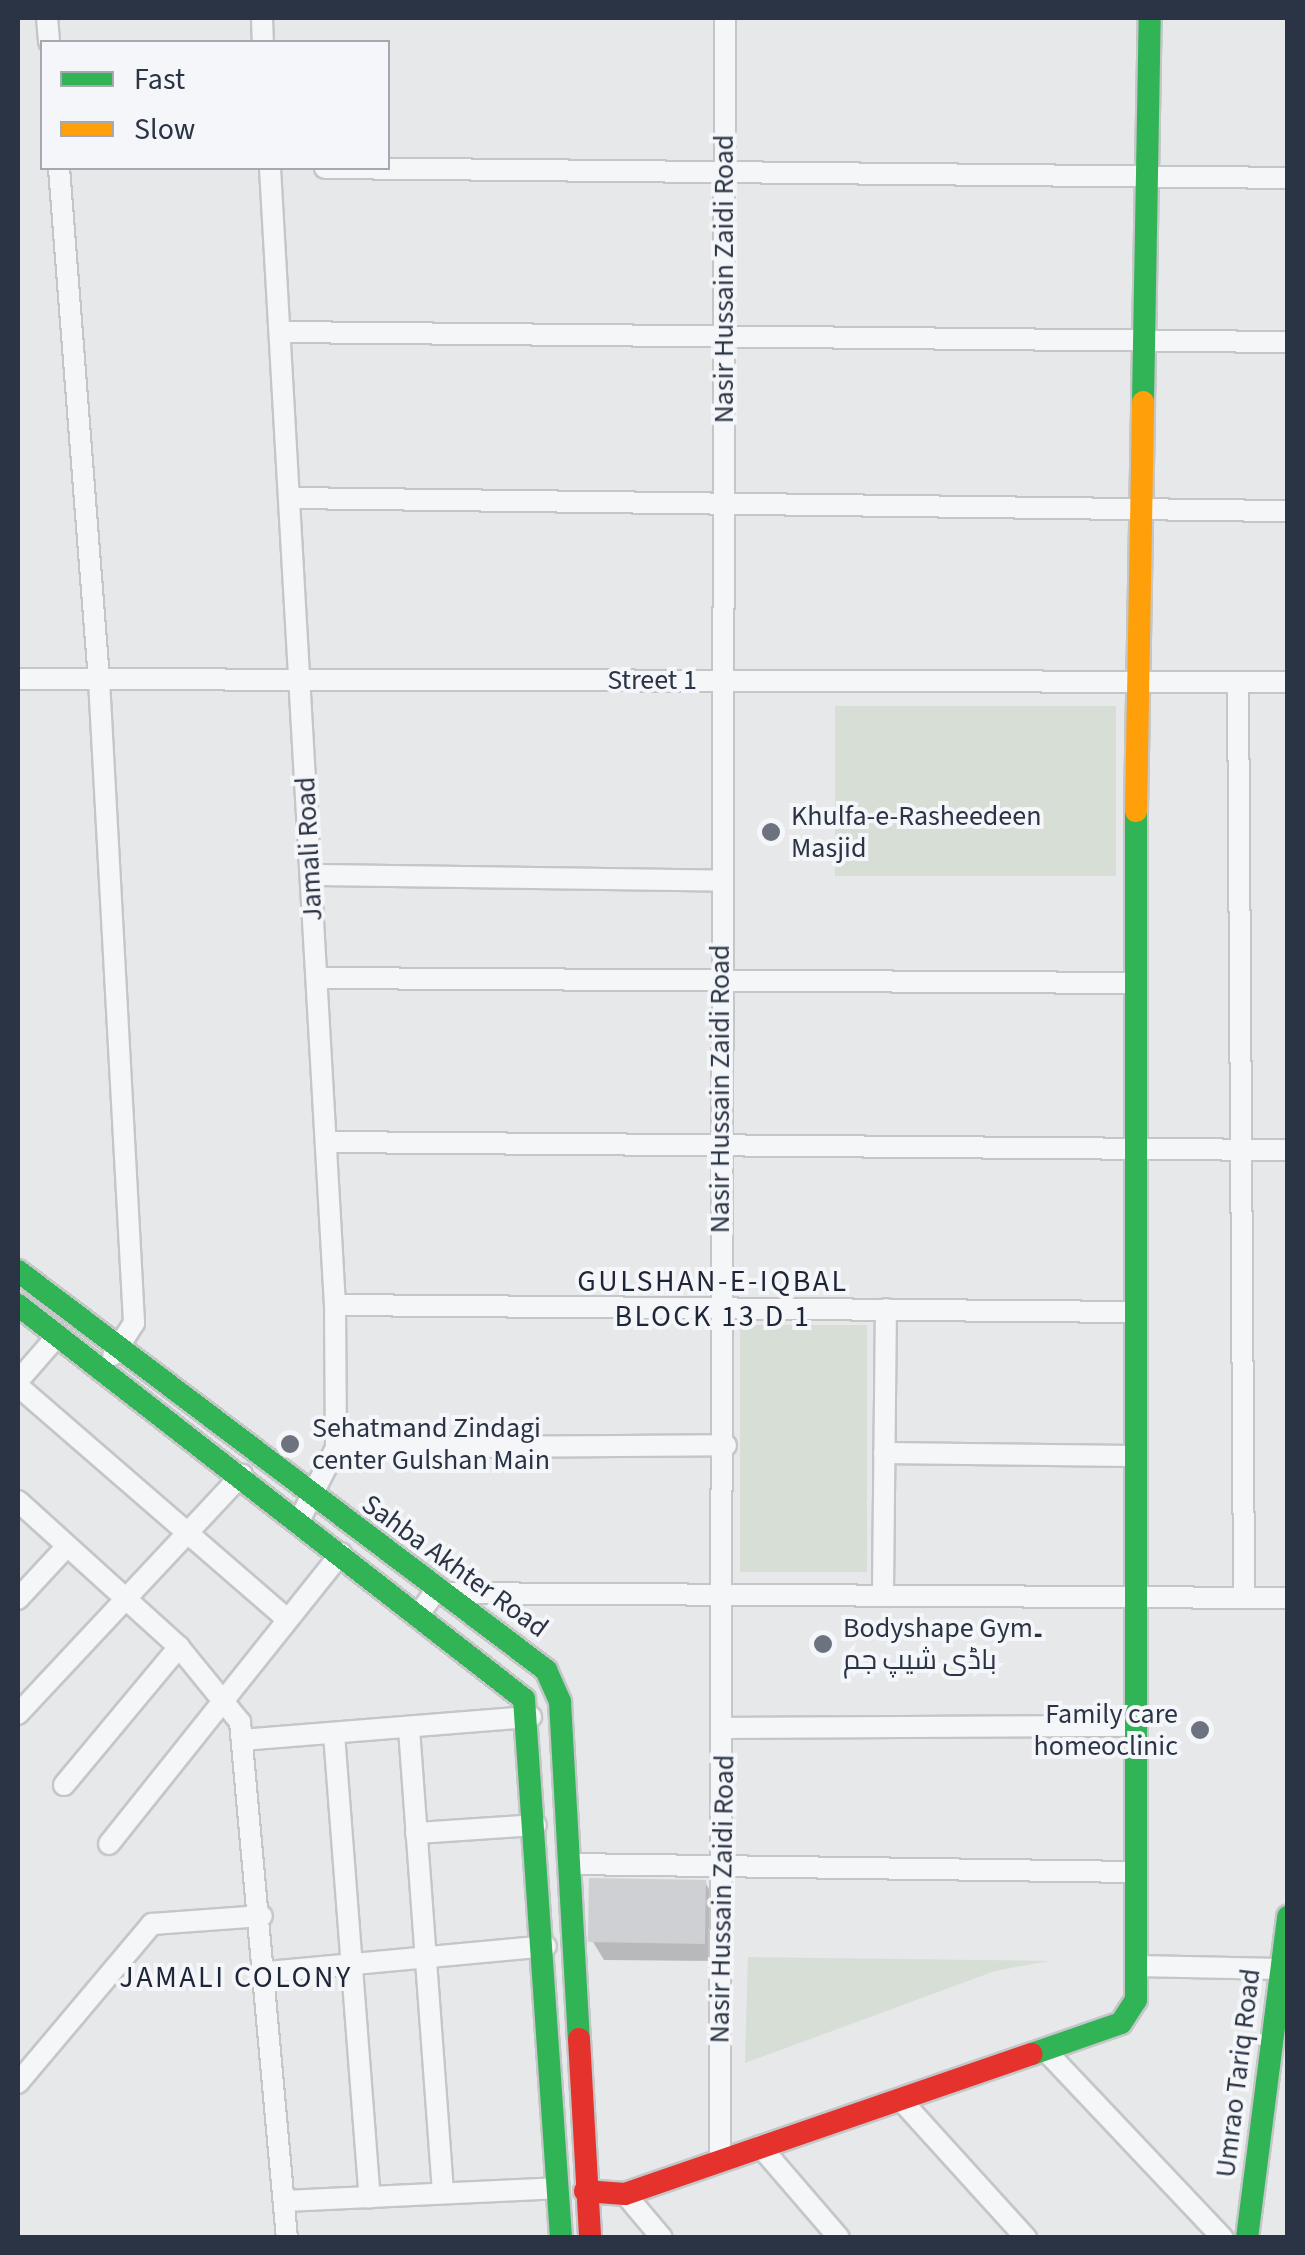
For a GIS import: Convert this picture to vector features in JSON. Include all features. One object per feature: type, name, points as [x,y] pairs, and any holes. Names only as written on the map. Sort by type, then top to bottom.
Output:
[{"type":"street","name":"Nasir Hussain Zaidi Road","points":[[720,2161],[726,1445],[718,1308],[725,18]]},
{"type":"street","points":[[585,2191],[624,2194],[1044,2049],[1133,2013],[1136,1966],[1130,1149],[1150,18]]},
{"type":"street","points":[[390,169],[1288,178]]},
{"type":"street","points":[[59,170],[100,680],[134,1322],[104,1369]]},
{"type":"street","name":"Jamali Road","points":[[270,170],[335,1305],[336,1448],[316,1500],[299,1521]]},
{"type":"street","points":[[280,332],[724,340],[1288,342]]},
{"type":"street","points":[[289,498],[1288,511]]},
{"type":"street","name":"Street 1","points":[[18,679],[1288,682]]},
{"type":"street","points":[[1238,682],[1244,1594]]},
{"type":"street","points":[[311,875],[721,881]]},
{"type":"street","points":[[317,978],[1133,984]]},
{"type":"street","points":[[326,1142],[1288,1150]]},
{"type":"street","name":"Sahba Akhter Road","points":[[18,1271],[434,1592],[546,1670],[560,1702],[590,2238]]},
{"type":"street","name":"Sahba Akhter Road","points":[[18,1305],[419,1614],[524,1699],[531,1718]]},
{"type":"street","points":[[335,1305],[1130,1312]]},
{"type":"street","points":[[882,1590],[886,1309]]},
{"type":"street","points":[[58,1335],[18,1384],[284,1617]]},
{"type":"street","points":[[336,1448],[726,1445]]},
{"type":"street","points":[[884,1453],[1132,1456]]},
{"type":"street","points":[[18,1714],[242,1475]]},
{"type":"street","points":[[18,1501],[179,1646],[222,1696],[242,1740],[268,1972],[288,2238]]},
{"type":"street","points":[[18,1599],[67,1546]]},
{"type":"street","points":[[109,1844],[284,1617],[341,1553]]},
{"type":"street","points":[[419,1614],[434,1592],[1132,1590],[1288,1598]]},
{"type":"street","points":[[64,1785],[179,1646]]},
{"type":"street","points":[[242,1740],[531,1718],[562,2238]]},
{"type":"street","points":[[724,1728],[1133,1726]]},
{"type":"street","points":[[409,1729],[443,2193]]},
{"type":"street","points":[[334,1734],[370,2198]]},
{"type":"street","points":[[416,1833],[536,1825]]},
{"type":"street","points":[[570,1864],[1134,1872]]},
{"type":"street","points":[[18,2083],[152,1924],[262,1916]]},
{"type":"street","name":"Umrao Tariq Road","points":[[1247,2238],[1288,1917]]},
{"type":"street","points":[[268,1972],[546,1946]]},
{"type":"street","points":[[1136,1966],[1281,1969]]},
{"type":"street","points":[[1044,2049],[1223,2238]]},
{"type":"street","points":[[900,2099],[1026,2238]]},
{"type":"street","points":[[760,2146],[839,2238]]},
{"type":"street","points":[[284,2201],[557,2188]]},
{"type":"street","points":[[624,2194],[662,2238]]},
{"type":"shaded area","points":[[835,706],[1116,706],[1116,876],[835,876]]},
{"type":"shaded area","points":[[740,1325],[867,1325],[867,1572],[740,1572]]},
{"type":"shaded area","points":[[748,1957],[1049,1961],[995,1971],[745,2063]]},
{"type":"building","points":[[589,1878],[706,1880],[705,1944],[588,1942]]},
{"type":"traffic: fast","points":[[1143,402],[1150,18]]},
{"type":"traffic: fast","points":[[1032,2054],[1121,2023],[1136,2000],[1136,811]]},
{"type":"traffic: fast","points":[[18,1271],[546,1670],[560,1702],[579,2039]]},
{"type":"traffic: fast","points":[[18,1305],[524,1699],[561,2238]]},
{"type":"traffic: fast","points":[[1247,2238],[1288,1917]]},
{"type":"traffic: slow","points":[[1136,811],[1143,402]]},
{"type":"traffic: jam","points":[[579,2039],[590,2238]]},
{"type":"traffic: jam","points":[[585,2191],[625,2194],[1032,2054]]},
{"type":"place","name":"Khulfa-e-Rasheedeen Masjid","points":[[771,832]]},
{"type":"place","name":"Sehatmand Zindagi center Gulshan Main","points":[[290,1444]]},
{"type":"place","name":"Bodyshape Gym۔ باڈی شیپ جم","points":[[823,1644]]},
{"type":"place","name":"Family care homeoclinic","points":[[1200,1730]]},
{"type":"district","name":"GULSHAN-E-IQBAL BLOCK 13 D 1","points":[[713,1299]]},
{"type":"district","name":"JAMALI COLONY","points":[[236,1978]]}]
